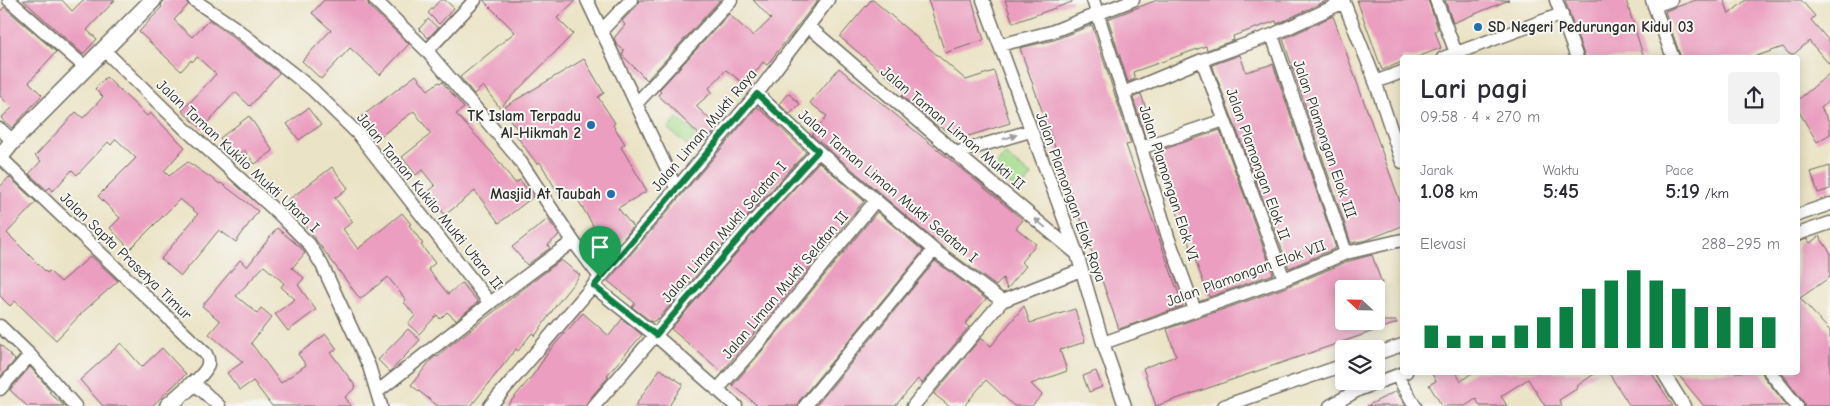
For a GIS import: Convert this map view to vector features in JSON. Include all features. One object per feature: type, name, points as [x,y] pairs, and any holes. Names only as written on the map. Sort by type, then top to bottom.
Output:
[{"type":"street","points":[[10,0],[85,67]]},
{"type":"street","points":[[0,157],[13,141],[85,67],[153,0]]},
{"type":"street","name":"Jalan Taman Kukilo Mukti Utara II","points":[[194,0],[234,27],[312,89],[358,134],[490,303],[573,241]]},
{"type":"street","points":[[375,0],[427,51],[518,158],[597,281],[736,406]]},
{"type":"street","points":[[427,51],[475,0]]},
{"type":"street","points":[[587,0],[676,188]]},
{"type":"street","points":[[601,31],[631,0]]},
{"type":"street","points":[[636,104],[732,0]]},
{"type":"street","name":"Jalan Liman Mukti Raya","points":[[490,406],[757,94],[828,0]]},
{"type":"street","name":"Jalan Plamongan Elok Raya","points":[[983,0],[1077,254],[1103,343],[1125,406]]},
{"type":"street","name":"Jalan Plamongan Elok VI","points":[[1093,0],[1168,237],[1195,310]]},
{"type":"street","points":[[1000,45],[1051,32],[1133,0]]},
{"type":"street","points":[[1436,0],[1456,53]]},
{"type":"street","points":[[1556,0],[1576,55]]},
{"type":"street","points":[[1671,0],[1653,3],[1672,55]]},
{"type":"street","points":[[1123,93],[1202,60],[1272,35],[1343,1],[1375,82],[1400,156]]},
{"type":"street","points":[[1451,55],[1562,14]]},
{"type":"street","name":"Jalan Taman Liman Mukti II","points":[[808,26],[1077,254]]},
{"type":"street","name":"Jalan Plamongan Elok III","points":[[1272,35],[1346,253]]},
{"type":"street","name":"Jalan Taman Kukilo Mukti Utara I","points":[[104,50],[184,128],[310,244],[322,265],[369,366],[381,406]]},
{"type":"street","name":"Jalan Plamongan Elok II","points":[[1202,60],[1284,280]]},
{"type":"street","points":[[1375,82],[1400,73]]},
{"type":"street","name":"Jalan Taman Liman Mukti Selatan I","points":[[757,94],[818,151],[934,250],[1002,301]]},
{"type":"street","points":[[1141,148],[1224,120]]},
{"type":"street","points":[[0,129],[13,141]]},
{"type":"street","points":[[956,153],[1030,131]]},
{"type":"street","name":"Jalan Liman Mukti Selatan I","points":[[594,406],[754,221],[818,151]]},
{"type":"street","name":"Jalan Sapta Prasetya Timur","points":[[0,157],[206,354],[208,366],[194,383]]},
{"type":"street","name":"Jalan Liman Mukti Selatan II","points":[[717,390],[756,346],[876,200]]},
{"type":"street","points":[[1800,214],[1830,204]]},
{"type":"street","points":[[1800,233],[1830,223]]},
{"type":"street","name":"Jalan Plamongan Elok VII","points":[[1103,343],[1284,280],[1346,253],[1400,240]]},
{"type":"street","points":[[805,406],[934,250]]},
{"type":"street","points":[[913,406],[1002,301],[1081,270]]},
{"type":"street","points":[[377,392],[490,303]]},
{"type":"street","points":[[0,326],[30,355],[75,406]]},
{"type":"street","points":[[1385,351],[1400,346]]},
{"type":"street","points":[[0,389],[30,355]]},
{"type":"street","points":[[1224,406],[1335,368]]},
{"type":"street","points":[[1385,378],[1400,374]]},
{"type":"street","points":[[1401,375],[1415,406]]},
{"type":"street","points":[[1665,375],[1684,406]]},
{"type":"street","points":[[1772,375],[1797,406]]},
{"type":"street","points":[[168,406],[194,383],[219,406]]},
{"type":"street","points":[[1330,406],[1351,390]]},
{"type":"green space","points":[[677,118],[697,135],[687,145],[668,129]]},
{"type":"green space","points":[[1005,154],[1032,176],[1019,191],[992,170]]},
{"type":"building","points":[[23,0],[62,0],[72,11],[83,0],[115,0],[87,30],[97,39],[83,54]]},
{"type":"building","points":[[163,0],[186,0],[188,5],[174,20],[192,37],[209,20],[279,73],[250,106],[235,92],[202,129],[182,111],[216,74],[197,57],[192,62],[191,60],[181,71],[139,32],[162,7]]},
{"type":"building","points":[[324,0],[367,0],[369,6],[409,44],[380,75],[350,48],[321,79],[302,61],[331,30],[312,13]]},
{"type":"building","points":[[440,0],[445,0],[454,8],[439,24],[428,13]]},
{"type":"building","points":[[483,0],[576,0],[557,18],[573,34],[500,108],[483,86],[474,94],[460,77],[515,32]]},
{"type":"building","points":[[639,0],[720,0],[647,80],[622,55],[624,50],[617,45],[614,38],[625,25],[622,21],[637,6]]},
{"type":"building","points":[[753,0],[818,0],[767,65],[763,62],[746,85],[726,70],[709,88],[712,92],[696,106],[718,127],[706,141],[658,95],[661,92],[659,90],[729,14],[753,36],[771,19]]},
{"type":"building","points":[[871,0],[966,80],[994,71],[1010,123],[962,138],[936,125],[902,96],[906,92],[840,37]]},
{"type":"building","points":[[928,0],[972,0],[984,40],[945,53]]},
{"type":"building","points":[[1005,0],[1072,0],[1072,2],[1013,23]]},
{"type":"building","points":[[1157,0],[1328,0],[1277,24],[1276,21],[1233,36],[1234,40],[1207,50],[1206,46],[1133,72],[1135,79],[1128,82],[1108,19]]},
{"type":"building","points":[[1357,0],[1428,0],[1438,29],[1435,31],[1441,48],[1423,55],[1400,55],[1400,63],[1382,70]]},
{"type":"building","points":[[1445,0],[1509,0],[1453,23]]},
{"type":"building","points":[[1565,0],[1626,0],[1643,55],[1584,55]]},
{"type":"building","points":[[1696,0],[1724,0],[1729,14],[1746,0],[1801,0],[1815,16],[1811,20],[1830,42],[1830,65],[1809,41],[1794,54],[1789,54],[1783,47],[1760,55],[1680,55],[1665,11]]},
{"type":"building","points":[[4,7],[56,52],[29,82],[42,95],[12,128],[1,118],[12,108],[0,96],[0,12]]},
{"type":"building","points":[[1333,16],[1400,201],[1400,227],[1367,240],[1351,243],[1283,39]]},
{"type":"building","points":[[428,19],[438,28],[428,38],[419,29]]},
{"type":"building","points":[[1092,25],[1131,144],[1126,145],[1183,306],[1119,329],[1020,48],[1054,40]]},
{"type":"building","points":[[1240,55],[1246,72],[1273,64],[1336,248],[1289,268],[1212,65]]},
{"type":"building","points":[[584,59],[604,93],[598,97],[615,123],[613,125],[625,144],[621,147],[647,191],[618,208],[633,227],[606,259],[587,236],[595,229],[574,193],[562,200],[540,162],[537,164],[516,135],[520,132],[501,109]]},
{"type":"building","points":[[839,68],[1023,220],[1016,228],[1036,244],[1021,262],[1026,266],[1007,289],[1003,278],[996,286],[939,244],[812,135],[827,116],[810,103]]},
{"type":"building","points":[[1830,73],[1830,100],[1821,108],[1830,123],[1830,134],[1817,142],[1800,113],[1800,98]]},
{"type":"building","points":[[416,75],[428,90],[442,82],[464,108],[456,114],[493,154],[515,183],[520,180],[533,197],[499,223],[475,191],[445,215],[434,201],[429,191],[435,186],[422,170],[416,175],[402,157],[431,134],[414,111],[374,141],[357,120]]},
{"type":"building","points":[[106,77],[147,116],[150,113],[185,147],[164,171],[169,176],[188,162],[221,183],[258,211],[236,242],[219,230],[181,276],[161,259],[198,214],[180,199],[130,249],[110,228],[120,218],[98,196],[136,158],[116,139],[111,145],[108,142],[77,175],[72,170],[53,191],[50,187],[47,190],[29,174],[41,161],[35,156],[76,112],[83,118],[103,97],[95,89]]},
{"type":"building","points":[[788,93],[800,104],[790,114],[779,104]]},
{"type":"building","points":[[1141,94],[1155,135],[1146,138],[1133,98]]},
{"type":"building","points":[[757,107],[806,152],[659,318],[652,322],[632,307],[635,303],[608,281]]},
{"type":"building","points":[[308,108],[321,125],[299,140],[287,124]]},
{"type":"building","points":[[249,116],[273,151],[255,164],[244,150],[235,157],[220,138]]},
{"type":"building","points":[[1220,130],[1273,274],[1209,297],[1164,177],[1157,174],[1153,159],[1156,152]]},
{"type":"building","points":[[819,162],[864,201],[722,372],[671,329],[760,226]]},
{"type":"building","points":[[1830,166],[1830,189],[1818,193],[1811,172]]},
{"type":"building","points":[[332,167],[348,188],[335,198],[353,222],[343,229],[358,249],[402,213],[423,244],[421,245],[435,263],[428,269],[448,294],[462,283],[478,302],[456,320],[447,312],[440,319],[437,315],[419,334],[408,324],[415,316],[404,302],[406,300],[388,277],[360,299],[287,201]]},
{"type":"building","points":[[9,177],[36,202],[7,233],[47,273],[49,271],[61,282],[91,256],[118,281],[85,310],[56,340],[15,301],[10,306],[0,296],[0,187]]},
{"type":"building","points":[[877,212],[923,251],[799,401],[797,406],[758,406],[733,385]]},
{"type":"building","points":[[548,219],[559,235],[548,245],[550,248],[527,265],[512,247]]},
{"type":"building","points":[[277,228],[305,253],[292,268],[304,278],[298,285],[316,310],[288,331],[275,314],[295,299],[281,287],[284,283],[264,266],[236,296],[257,313],[261,308],[272,317],[251,343],[281,383],[306,365],[298,354],[326,334],[337,349],[331,353],[356,387],[345,397],[351,406],[272,406],[253,381],[240,390],[227,373],[243,362],[209,334],[220,321],[202,306],[240,260],[247,267]]},
{"type":"building","points":[[1819,236],[1830,252],[1830,277],[1800,298],[1800,241],[1807,239],[1810,243]]},
{"type":"building","points":[[1372,255],[1381,280],[1335,280],[1335,330],[1377,330],[1348,340],[1335,340],[1335,344],[1156,406],[1143,368],[1176,356],[1167,329],[1287,287],[1349,261]]},
{"type":"building","points":[[561,260],[580,275],[535,336],[532,333],[518,351],[516,349],[471,406],[438,406],[411,385],[431,360],[436,356],[438,357],[444,350]]},
{"type":"building","points":[[935,261],[986,299],[965,324],[969,327],[922,383],[918,379],[895,406],[816,406]]},
{"type":"building","points":[[1800,298],[1830,331],[1830,406],[1805,406],[1783,375],[1800,375]]},
{"type":"building","points":[[1024,306],[1030,323],[1075,309],[1085,342],[1060,350],[1067,371],[1031,384],[1042,395],[1032,406],[1014,406],[986,380],[964,406],[949,406],[934,394],[981,338],[991,346]]},
{"type":"building","points":[[583,313],[609,336],[622,319],[642,335],[607,375],[609,376],[586,406],[507,406],[533,375],[550,350]]},
{"type":"building","points":[[1385,321],[1396,321],[1397,323],[1385,327]]},
{"type":"building","points":[[408,329],[420,340],[390,372],[378,360]]},
{"type":"building","points":[[121,343],[142,367],[162,348],[186,374],[152,406],[103,406],[80,380]]},
{"type":"building","points":[[0,344],[15,360],[0,377]]},
{"type":"building","points":[[30,367],[51,391],[49,392],[64,406],[27,406],[10,390]]},
{"type":"building","points":[[660,369],[683,384],[669,406],[635,406]]},
{"type":"building","points":[[1096,371],[1102,387],[1089,392],[1083,376]]},
{"type":"building","points":[[1433,375],[1457,375],[1461,381],[1469,375],[1593,375],[1577,386],[1578,388],[1559,400],[1562,406],[1545,406],[1528,379],[1501,396],[1507,406],[1480,406],[1476,399],[1465,406],[1442,406],[1429,385],[1436,381]]},
{"type":"building","points":[[1610,375],[1653,375],[1673,406],[1630,406]]},
{"type":"building","points":[[1678,375],[1763,375],[1787,406],[1704,406]]},
{"type":"building","points":[[1396,391],[1406,406],[1367,406]]},
{"type":"place","name":"SD Negeri Pedurungan Kidul 03","points":[[1478,27]]},
{"type":"place","name":"TK Islam Terpadu Al-Hikmah 2","points":[[591,125]]},
{"type":"place","name":"Masjid At Taubah","points":[[611,194]]},
{"type":"route","points":[[757,94],[818,151],[754,221],[656,335],[594,286],[600,277],[757,94]]}]
